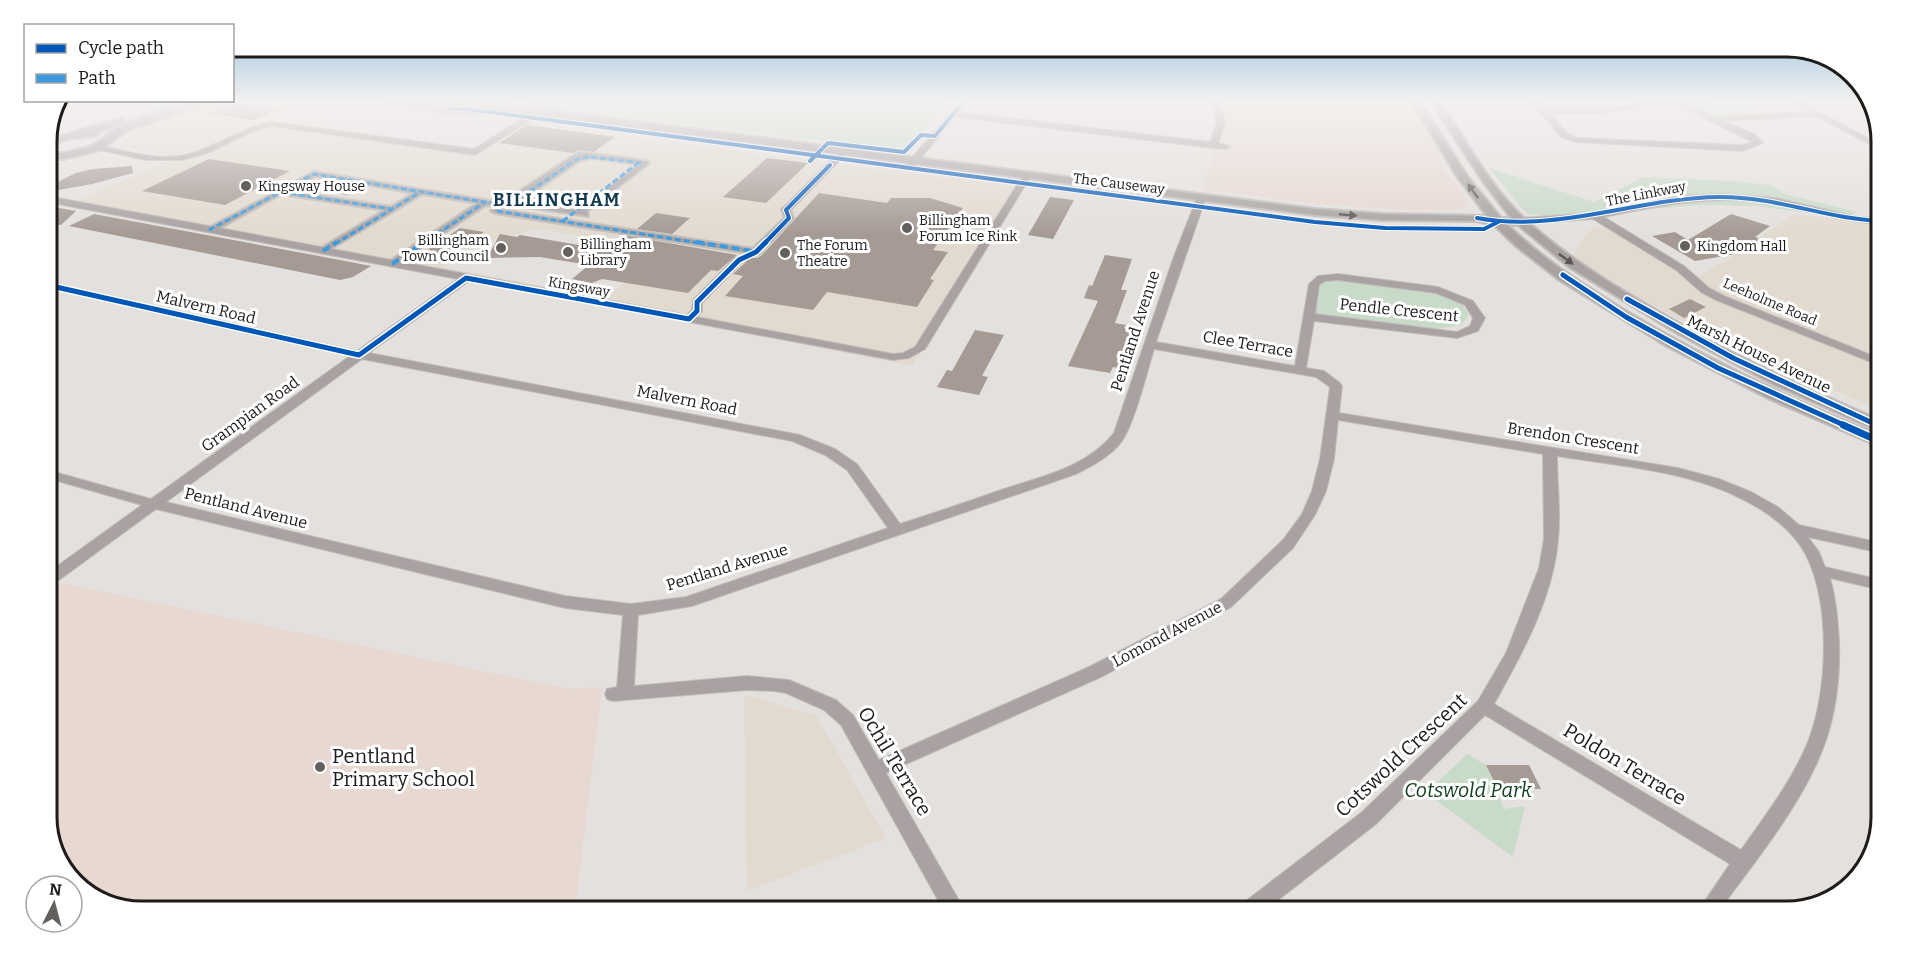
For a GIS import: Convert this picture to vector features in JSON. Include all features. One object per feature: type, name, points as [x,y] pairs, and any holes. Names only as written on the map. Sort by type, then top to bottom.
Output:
[{"type":"street","points":[[57,155],[76,154],[100,146]]},
{"type":"street","points":[[96,148],[168,159],[194,155],[214,146]]},
{"type":"street","points":[[429,146],[475,152],[485,146]]},
{"type":"street","name":"The Causeway","points":[[732,146],[836,160],[911,164]]},
{"type":"street","name":"The Causeway","points":[[803,146],[911,164],[1199,201],[1315,222],[1385,228],[1484,229],[1498,222],[1522,221]]},
{"type":"street","points":[[911,164],[926,146]]},
{"type":"street","name":"Marsh House Avenue","points":[[1445,146],[1469,184],[1498,222],[1542,260],[1610,306],[1718,368],[1871,423]]},
{"type":"street","name":"Marsh House Avenue","points":[[1465,146],[1495,190],[1522,221],[1562,256],[1646,311],[1788,393],[1871,437]]},
{"type":"street","points":[[1690,146],[1743,148],[1750,146]]},
{"type":"street","points":[[689,319],[697,310],[697,302],[739,260],[756,252],[789,218],[786,210],[845,151]]},
{"type":"street","points":[[510,204],[504,201],[513,199],[579,154],[642,163],[563,221]]},
{"type":"street","points":[[209,230],[314,174],[485,202],[574,212]]},
{"type":"street","name":"Kingsway","points":[[57,201],[884,356],[905,356],[919,350],[1025,179]]},
{"type":"street","points":[[346,192],[362,183]]},
{"type":"street","points":[[281,192],[391,209]]},
{"type":"street","points":[[323,251],[420,192]]},
{"type":"street","name":"The Linkway","points":[[1522,221],[1595,216],[1679,200],[1720,196],[1776,201],[1858,220],[1871,221]]},
{"type":"street","name":"Pentland Avenue","points":[[57,477],[154,504],[565,602],[631,610],[687,602],[1071,471],[1094,460],[1110,447],[1120,434],[1199,201]]},
{"type":"street","points":[[392,264],[485,202]]},
{"type":"street","points":[[477,208],[756,252]]},
{"type":"street","name":"Leeholme Road","points":[[1595,216],[1680,268],[1705,290],[1720,298],[1871,359]]},
{"type":"street","name":"Pendle Crescent","points":[[1300,370],[1314,284],[1317,280],[1328,277],[1438,290],[1469,303],[1479,318],[1477,327],[1473,331],[1457,335],[1309,317]]},
{"type":"street","name":"Grampian Road","points":[[57,574],[466,278]]},
{"type":"street","name":"Malvern Road","points":[[57,287],[359,355],[795,438],[830,452],[852,467],[897,530]]},
{"type":"street","name":"Clee Terrace","points":[[1151,345],[1320,374],[1336,386]]},
{"type":"street","name":"Lomond Avenue","points":[[877,769],[1095,672],[1226,603],[1288,544],[1308,515],[1322,480],[1334,416],[1336,386]]},
{"type":"street","name":"Brendon Crescent","points":[[1334,416],[1702,478],[1748,497],[1780,516],[1795,529],[1813,552],[1821,571],[1832,636],[1830,694],[1814,749],[1783,805],[1715,901]]},
{"type":"street","name":"Cotswold Crescent","points":[[1263,901],[1369,818],[1485,706],[1514,654],[1546,568],[1551,539],[1550,452]]},
{"type":"street","name":"Brendon Crescent","points":[[1795,529],[1871,546]]},
{"type":"street","points":[[1821,571],[1871,583]]},
{"type":"street","name":"Ochil Terrace","points":[[631,610],[619,694],[747,682],[789,687],[830,705],[848,720],[949,901]]},
{"type":"street","name":"Poldon Terrace","points":[[1485,706],[1742,861]]},
{"type":"shaded area","points":[[119,146],[447,146],[475,150],[483,146],[697,146],[1023,187],[912,366],[78,201],[176,157]],"holes":[[[538,229],[664,249],[607,298],[443,267],[475,244]]]},
{"type":"shaded area","points":[[1435,146],[1440,153],[1442,166],[1448,176],[1457,183],[1469,203],[1461,209],[1454,210],[1399,210],[1310,203],[1203,189],[1215,147]]},
{"type":"shaded area","points":[[1794,214],[1871,223],[1871,406],[1728,346],[1643,300],[1573,255],[1592,228],[1607,227],[1693,280],[1735,255]]},
{"type":"shaded area","name":"Pentland Primary School","points":[[57,582],[569,689],[602,687],[576,901],[130,900],[104,892],[86,880],[84,874],[80,874],[71,863],[61,844],[57,822]]},
{"type":"shaded area","points":[[744,695],[816,715],[886,838],[747,891]]},
{"type":"green space","points":[[862,146],[908,146],[889,149]]},
{"type":"green space","points":[[1489,168],[1594,202],[1644,177],[1771,185],[1785,194],[1857,212],[1846,219],[1759,206],[1705,205],[1543,216],[1526,213]]},
{"type":"green space","points":[[1342,279],[1441,292],[1462,304],[1469,315],[1461,325],[1435,329],[1311,313],[1314,289],[1326,281]]},
{"type":"green space","name":"Cotswold Park","points":[[1467,754],[1486,765],[1504,809],[1525,806],[1513,857],[1426,793]]},
{"type":"building","points":[[519,146],[603,146],[594,152],[579,150],[573,153]]},
{"type":"building","points":[[767,158],[808,163],[766,203],[723,197]]},
{"type":"building","points":[[209,159],[290,171],[225,205],[142,191]]},
{"type":"building","points":[[132,166],[133,173],[57,190],[57,182],[76,173],[93,169]]},
{"type":"building","points":[[819,193],[887,203],[891,198],[930,198],[963,208],[933,250],[948,252],[930,279],[934,280],[917,307],[827,292],[813,310],[725,296],[743,276],[733,274],[746,262],[741,256],[757,258],[761,256]]},
{"type":"building","points":[[1050,197],[1074,200],[1053,239],[1028,235]]},
{"type":"building","points":[[57,209],[76,211],[61,225],[57,224]]},
{"type":"building","points":[[656,213],[690,218],[672,234],[637,229]]},
{"type":"building","points":[[94,214],[371,266],[353,277],[340,280],[69,226]]},
{"type":"building","points":[[1731,214],[1770,226],[1755,237],[1764,240],[1747,252],[1695,261],[1652,236],[1675,232],[1688,240]]},
{"type":"building","points":[[460,228],[484,232],[438,264],[413,260]]},
{"type":"building","points":[[500,234],[517,237],[520,235],[608,250],[628,236],[737,255],[718,271],[711,270],[688,293],[602,279],[592,283],[572,279],[589,265],[540,257],[487,258]]},
{"type":"building","points":[[1105,255],[1132,259],[1121,290],[1127,290],[1115,323],[1126,325],[1124,328],[1133,330],[1118,368],[1113,367],[1110,373],[1068,366],[1098,301],[1084,298],[1089,285],[1092,286]]},
{"type":"building","points":[[1690,299],[1706,307],[1684,318],[1669,309]]},
{"type":"building","points":[[975,330],[1004,335],[982,376],[988,377],[979,395],[937,387],[947,370],[952,371]]},
{"type":"building","points":[[1486,765],[1529,765],[1541,789],[1497,788]]},
{"type":"marked path","points":[[209,230],[314,174],[508,206],[577,159],[592,156]]},
{"type":"marked path","points":[[591,157],[641,163]]},
{"type":"marked path","points":[[563,221],[638,163]]},
{"type":"marked path","points":[[346,192],[362,183]]},
{"type":"marked path","points":[[281,192],[391,209]]},
{"type":"marked path","points":[[323,251],[420,192]]},
{"type":"marked path","points":[[392,264],[485,202]]},
{"type":"marked path","points":[[497,211],[752,251]]},
{"type":"cycle path","points":[[733,146],[1315,222],[1385,228],[1484,229],[1498,222]]},
{"type":"cycle path","points":[[810,161],[825,146]]},
{"type":"cycle path","points":[[851,146],[904,152],[910,146]]},
{"type":"cycle path","points":[[57,287],[359,355],[466,278],[689,319],[697,311],[697,302],[739,260],[756,252],[789,218],[786,210],[830,165]]},
{"type":"cycle path","points":[[1477,218],[1498,222],[1595,216],[1679,199],[1720,197],[1776,201],[1858,220],[1871,221]]},
{"type":"cycle path","points":[[1563,275],[1626,317],[1718,368],[1871,437]]},
{"type":"cycle path","points":[[1627,299],[1733,358],[1871,422]]},
{"type":"place","name":"Kingsway House","points":[[246,186]]},
{"type":"place","name":"Billingham Forum Ice Rink","points":[[907,228]]},
{"type":"place","name":"Kingdom Hall","points":[[1685,246]]},
{"type":"place","name":"Billingham Town Council","points":[[501,248]]},
{"type":"place","name":"Billingham Library","points":[[568,252]]},
{"type":"place","name":"The Forum Theatre","points":[[785,253]]},
{"type":"place","name":"Pentland Primary School","points":[[320,767]]},
{"type":"district","name":"BILLINGHAM","points":[[557,200]]}]
